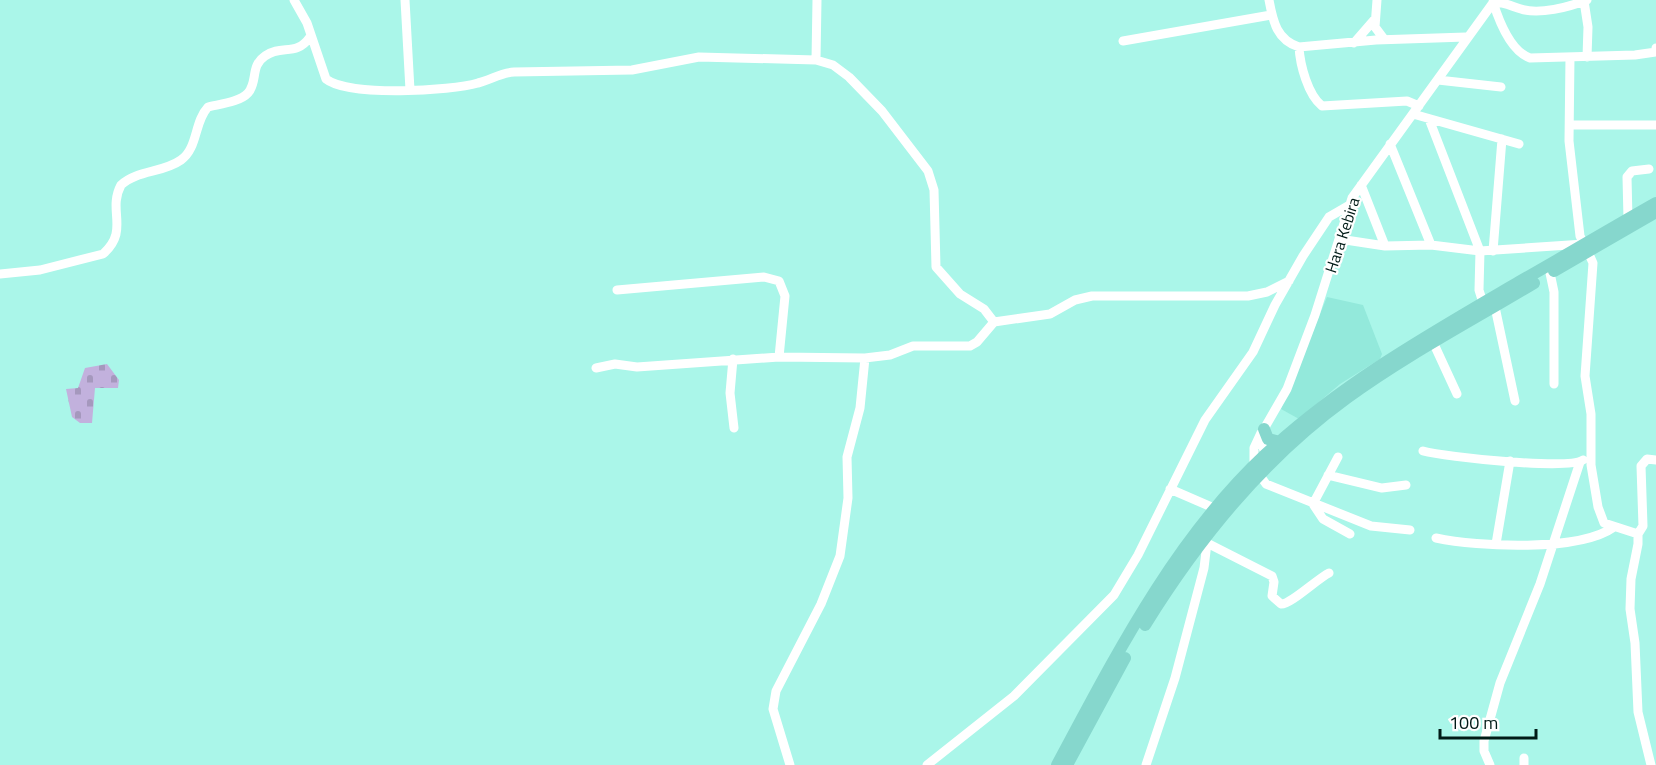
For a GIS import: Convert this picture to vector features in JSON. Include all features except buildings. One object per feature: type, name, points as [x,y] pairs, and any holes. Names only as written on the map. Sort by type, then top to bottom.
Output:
[{"type":"main road","points":[[1268,458],[1343,395],[1433,342],[1489,305],[1550,273],[1628,219],[1656,203]]},
{"type":"main road","points":[[1201,540],[1216,509],[1256,471],[1280,442],[1343,395],[1586,248],[1656,213]]},
{"type":"main road","points":[[1264,429],[1268,439],[1280,442]]},
{"type":"main road","points":[[1067,765],[1101,693],[1154,594],[1256,471]]},
{"type":"main road","points":[[1057,765],[1101,693]]},
{"type":"street","points":[[294,0],[307,23],[320,66],[330,82],[381,91],[480,83],[505,72],[632,70],[699,57],[816,60],[833,65],[849,76],[882,111],[921,160],[931,176],[934,190],[936,267],[960,294],[984,309],[994,321]]},
{"type":"street","points":[[405,0],[410,90]]},
{"type":"street","points":[[816,60],[817,0]]},
{"type":"street","points":[[1269,0],[1271,15],[1281,37],[1289,44],[1299,47],[1384,39],[1466,38]]},
{"type":"street","points":[[1377,0],[1374,20],[1376,31],[1384,39]]},
{"type":"street","points":[[1587,57],[1586,1],[1563,3],[1530,11],[1494,1],[1513,45],[1522,55],[1530,58],[1587,57],[1650,54],[1656,51],[1656,48]]},
{"type":"street","name":"Hara Kebira","points":[[1256,471],[1254,448],[1292,377],[1323,294],[1348,206],[1494,1]]},
{"type":"street","points":[[1123,41],[1271,15]]},
{"type":"street","points":[[1354,43],[1374,20]]},
{"type":"street","points":[[0,274],[40,270],[103,254],[118,232],[116,202],[121,185],[134,177],[180,161],[191,147],[198,123],[208,107],[243,97],[251,88],[255,66],[263,57],[274,52],[299,49],[310,37]]},
{"type":"street","points":[[1299,47],[1305,76],[1322,106],[1407,101],[1429,119],[1519,144]]},
{"type":"street","points":[[1570,57],[1572,170],[1580,236],[1593,263],[1585,376],[1592,414],[1591,454],[1600,515],[1604,523],[1638,534]]},
{"type":"street","points":[[1438,80],[1501,87]]},
{"type":"street","points":[[1429,119],[1480,251],[1479,290],[1489,305],[1515,400]]},
{"type":"street","points":[[1570,124],[1656,125]]},
{"type":"street","points":[[1493,251],[1502,139]]},
{"type":"street","points":[[1390,144],[1431,245]]},
{"type":"street","points":[[1628,219],[1627,177],[1632,171],[1649,169]]},
{"type":"street","points":[[1361,185],[1385,246]]},
{"type":"street","points":[[927,765],[1001,708],[1057,656],[1114,595],[1138,555],[1205,420],[1253,352],[1289,281],[1324,223],[1334,212],[1348,206]]},
{"type":"street","points":[[1339,239],[1385,246],[1431,245],[1480,251],[1586,248]]},
{"type":"street","points":[[1550,273],[1554,292],[1554,384]]},
{"type":"street","points":[[617,290],[764,277],[779,281],[785,296],[778,357]]},
{"type":"street","points":[[596,368],[778,357],[865,358],[890,355],[913,346],[970,346],[977,342],[994,321],[1050,314],[1082,297],[1248,296],[1267,292],[1289,281]]},
{"type":"street","points":[[1433,342],[1457,394]]},
{"type":"street","points":[[790,765],[773,709],[774,700],[791,660],[821,604],[840,556],[848,498],[848,456],[860,408],[865,358]]},
{"type":"street","points":[[733,359],[730,393],[735,428]]},
{"type":"street","points":[[1264,429],[1262,439],[1268,458]]},
{"type":"street","points":[[1423,451],[1459,458],[1580,462]]},
{"type":"street","points":[[1490,765],[1484,751],[1486,730],[1500,682],[1553,543],[1580,462],[1591,454]]},
{"type":"street","points":[[1313,504],[1338,457]]},
{"type":"street","points":[[1651,765],[1638,711],[1635,643],[1630,609],[1630,579],[1638,534],[1643,526],[1641,466],[1647,459],[1656,460]]},
{"type":"street","points":[[1496,544],[1510,461]]},
{"type":"street","points":[[1256,471],[1266,484],[1313,504],[1371,526],[1410,530]]},
{"type":"street","points":[[1328,475],[1382,488],[1406,485]]},
{"type":"street","points":[[1170,489],[1216,509]]},
{"type":"street","points":[[1313,504],[1323,519],[1350,534]]},
{"type":"street","points":[[1436,538],[1468,545],[1553,543],[1603,535],[1614,527]]},
{"type":"street","points":[[1201,540],[1272,576],[1274,582],[1272,596],[1281,604],[1289,603],[1313,581],[1329,573]]},
{"type":"street","points":[[1146,765],[1175,678],[1204,568],[1201,540]]},
{"type":"shaded area","points":[[1327,297],[1363,305],[1382,354],[1380,359],[1340,384],[1299,419],[1281,409]]},
{"type":"green space","points":[[107,364],[119,380],[118,388],[95,388],[92,423],[80,423],[72,417],[66,389],[78,388],[85,368]]}]
